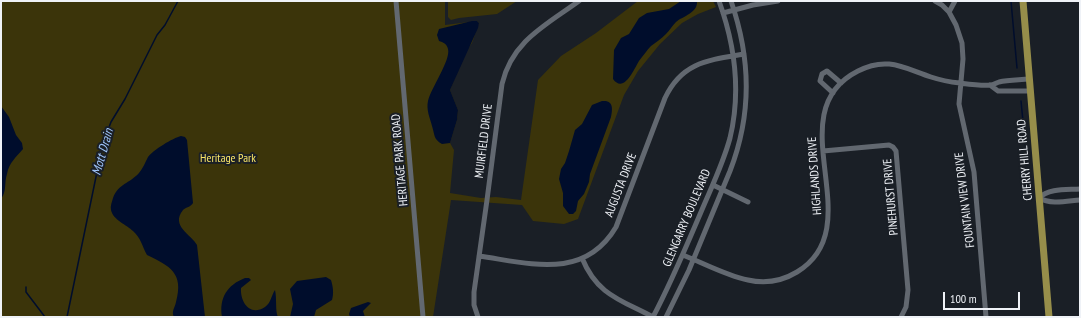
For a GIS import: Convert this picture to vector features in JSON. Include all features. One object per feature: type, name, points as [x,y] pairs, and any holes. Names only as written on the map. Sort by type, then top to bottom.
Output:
[{"type":"main road","name":"CHERRY HILL ROAD","points":[[1023,1],[1049,317]]},
{"type":"street","name":"HERITAGE PARK ROAD","points":[[396,1],[423,317]]},
{"type":"street","name":"MUIRFIELD DRIVE","points":[[478,317],[474,300],[504,73],[512,56],[522,44],[579,1]]},
{"type":"street","name":"GLENGARRY BOULEVARD","points":[[653,317],[683,255],[713,184],[726,151],[733,125],[736,91],[733,56],[719,1]]},
{"type":"street","name":"GLENGARRY BOULEVARD","points":[[666,317],[694,259],[723,189],[736,156],[743,128],[747,91],[744,54],[731,1]]},
{"type":"street","points":[[723,13],[753,5],[778,1]]},
{"type":"street","points":[[936,1],[948,12],[955,1]]},
{"type":"street","name":"FOUNTAIN VIEW DRIVE","points":[[948,12],[958,30],[962,43],[963,59],[958,98],[959,109],[974,172],[986,317]]},
{"type":"street","name":"AUGUSTA DRIVE","points":[[479,256],[550,265],[567,264],[582,258],[601,246],[616,227],[665,98],[672,84],[683,73],[696,64],[708,60],[744,54]]},
{"type":"street","name":"HIGHLANDS DRIVE","points":[[683,255],[740,278],[758,282],[784,278],[795,273],[813,258],[820,248],[828,227],[822,119],[832,93],[851,75],[862,69],[887,64],[905,67],[936,79],[960,83],[990,85],[998,82],[1029,79]]},
{"type":"street","points":[[832,93],[820,81],[822,74],[827,71],[841,83]]},
{"type":"street","name":"HIGHLANDS DRIVE","points":[[990,85],[998,91],[1030,91]]},
{"type":"street","points":[[733,125],[743,128]]},
{"type":"street","name":"PINEHURST DRIVE","points":[[823,151],[889,145],[896,151],[908,290],[906,307],[902,317]]},
{"type":"street","points":[[713,184],[748,202]]},
{"type":"street","points":[[1080,189],[1051,191],[1039,198],[1052,202],[1080,200]]},
{"type":"street","points":[[582,258],[591,276],[602,289],[653,317]]},
{"type":"green space","name":"Heritage Park","points":[[1,1],[445,1],[445,25],[477,21],[479,23],[472,43],[467,50],[450,90],[458,110],[457,120],[450,143],[454,150],[450,193],[481,198],[496,197],[521,200],[538,80],[561,56],[596,33],[638,1],[713,1],[716,7],[698,14],[682,23],[660,44],[638,71],[624,95],[578,219],[564,224],[533,221],[522,205],[451,200],[433,317],[1,317]]},
{"type":"green space","points":[[448,1],[517,1],[497,14],[451,20],[448,17]]},
{"type":"water","points":[[681,1],[697,1],[697,5],[690,14],[676,22],[666,34],[650,48],[625,82],[621,84],[617,83],[613,79],[614,50],[621,38],[629,34],[639,18],[647,13],[669,9]]},
{"type":"water","points":[[477,21],[479,23],[478,28],[450,90],[458,110],[457,120],[450,143],[442,144],[435,136],[428,114],[428,101],[430,95],[444,67],[448,54],[447,46],[439,41],[437,35],[439,29]]},
{"type":"water","points":[[602,101],[610,103],[612,111],[611,117],[584,194],[578,201],[576,211],[573,214],[569,214],[563,206],[563,193],[559,179],[561,169],[565,163],[575,130],[582,124],[592,105]]},
{"type":"water","points":[[1,106],[9,117],[16,135],[22,143],[23,149],[9,167],[4,193],[1,199]]},
{"type":"water","points":[[181,136],[185,137],[187,140],[193,203],[183,210],[179,221],[183,230],[197,245],[205,317],[174,317],[173,311],[178,292],[176,277],[168,267],[147,255],[138,236],[114,217],[111,208],[115,193],[121,186],[139,173],[148,157],[163,145]]},
{"type":"water","points":[[326,277],[331,280],[332,283],[332,300],[316,310],[314,317],[290,317],[293,304],[290,289],[297,281]]},
{"type":"water","points":[[245,278],[249,278],[251,280],[241,288],[244,303],[251,309],[260,310],[270,301],[275,290],[278,317],[222,317],[221,310],[223,298],[233,284]]},
{"type":"water","points":[[368,302],[371,303],[363,311],[365,317],[350,317],[349,314],[351,308]]},
{"type":"waterway","name":"Mott Drain","points":[[67,317],[103,143],[111,122],[125,99],[157,35],[165,25],[178,1]]},
{"type":"waterway","points":[[1011,1],[1017,68]]},
{"type":"waterway","points":[[1021,101],[1027,162]]},
{"type":"waterway","points":[[26,287],[26,292],[45,317]]}]
